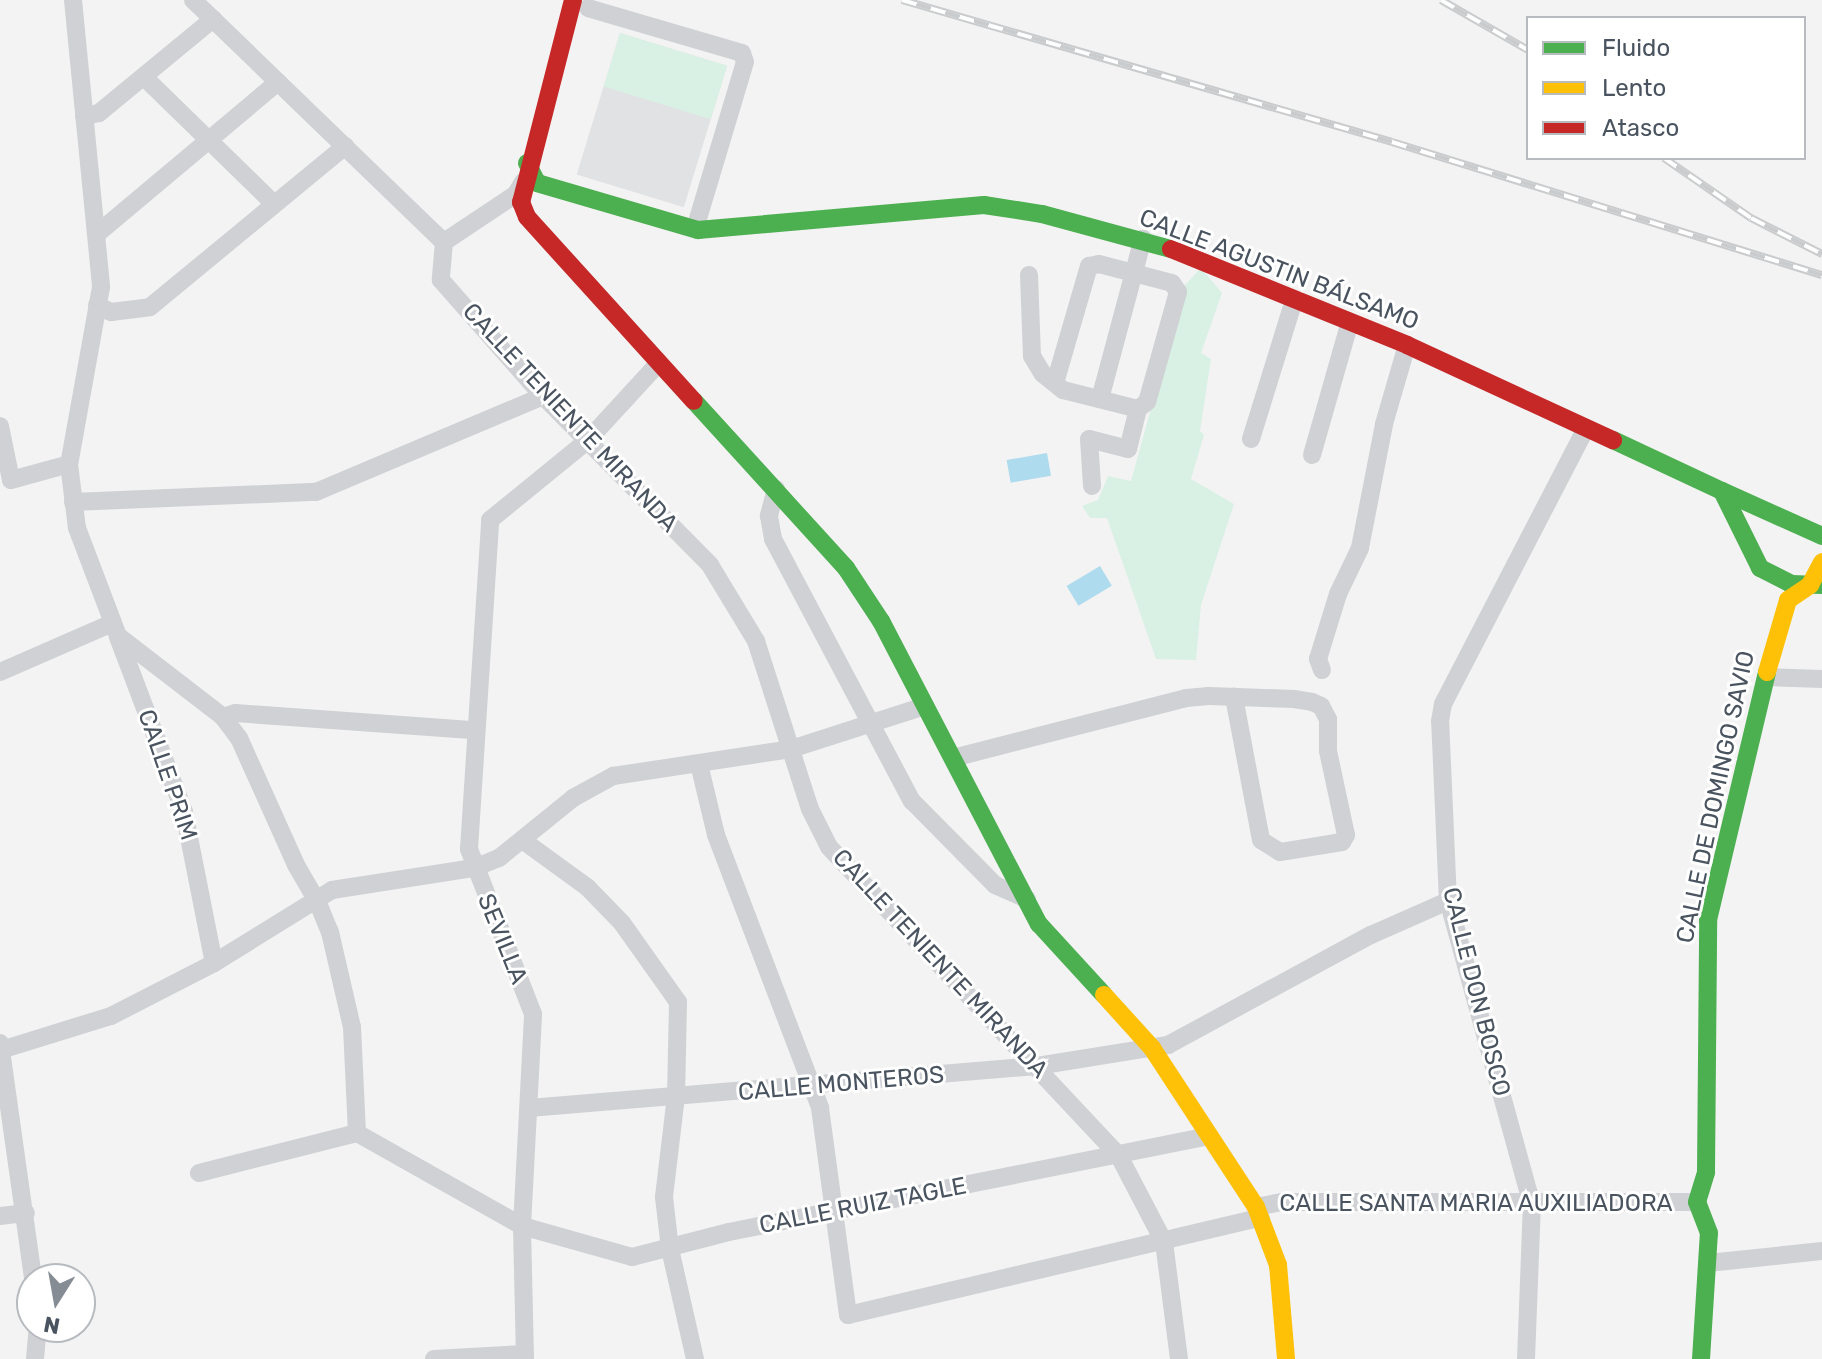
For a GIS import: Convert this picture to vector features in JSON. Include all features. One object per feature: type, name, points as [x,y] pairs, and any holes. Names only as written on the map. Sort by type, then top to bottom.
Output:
[{"type":"street","name":"CALLE PRIM","points":[[73,0],[98,233],[97,305],[69,464],[73,502],[77,528],[184,812],[214,963]]},
{"type":"street","points":[[193,0],[444,242],[530,183],[584,3]]},
{"type":"street","points":[[584,3],[527,163],[536,230],[846,568],[925,706],[1039,924],[1152,1048],[1258,1212],[1281,1277],[1286,1359]]},
{"type":"street","points":[[584,3],[742,53],[745,62],[695,229]]},
{"type":"street","points":[[84,116],[99,113],[213,19]]},
{"type":"street","points":[[144,77],[274,204]]},
{"type":"street","points":[[98,233],[278,82]]},
{"type":"street","points":[[97,305],[111,312],[150,307],[345,146]]},
{"type":"street","name":"CALLE AGUSTIN BÁLSAMO","points":[[530,183],[695,229],[984,205],[1143,239],[1407,345],[1822,536]]},
{"type":"street","points":[[1100,399],[1143,239]]},
{"type":"street","name":"CALLE TENIENTE MIRANDA","points":[[444,242],[441,280],[543,396],[710,565],[756,641],[791,749],[829,847],[1119,1156],[1164,1242],[1179,1359]]},
{"type":"street","points":[[1055,383],[1087,269],[1095,263],[1172,283],[1178,290],[1147,402],[1138,409],[1128,449],[1089,439],[1092,486]]},
{"type":"street","points":[[1029,275],[1032,356],[1055,383],[1138,409]]},
{"type":"street","points":[[1251,439],[1294,300]]},
{"type":"street","points":[[1312,455],[1350,322]]},
{"type":"street","points":[[1322,670],[1318,659],[1338,594],[1360,548],[1384,424],[1407,345]]},
{"type":"street","points":[[588,440],[657,365]]},
{"type":"street","points":[[73,502],[316,492],[543,396]]},
{"type":"street","points":[[0,426],[11,480],[69,464]]},
{"type":"street","name":"CALLE DON BOSCO","points":[[1526,1359],[1532,1205],[1448,901],[1443,704],[1586,428]]},
{"type":"street","name":"SEVILLA","points":[[524,1357],[522,1226],[533,1014],[469,849],[474,730],[490,520],[588,440]]},
{"type":"street","points":[[776,489],[769,516],[773,539],[871,723],[926,818],[995,885],[1027,899]]},
{"type":"street","points":[[1722,491],[1760,568],[1773,579],[1816,585]]},
{"type":"street","points":[[1749,542],[1749,526],[1765,508]]},
{"type":"street","name":"CALLE DE DOMINGO SAVIO","points":[[1697,1202],[1706,1172],[1707,931],[1766,677],[1788,600],[1816,585],[1822,562]]},
{"type":"street","points":[[0,672],[115,630],[223,717],[239,738],[318,903],[352,1027],[357,1133],[199,1173]]},
{"type":"street","points":[[1766,677],[1822,679]]},
{"type":"street","points":[[953,758],[1186,698],[1234,697],[1321,706],[1328,719],[1328,751],[1346,835],[1342,842],[1280,852],[1261,840],[1234,697]]},
{"type":"street","points":[[1,1050],[111,1016],[214,963],[318,903],[332,890],[377,880],[474,868],[525,842],[573,798],[613,776],[791,749],[925,706]]},
{"type":"street","points":[[223,717],[235,713],[474,730]]},
{"type":"street","points":[[699,764],[716,835],[820,1108],[834,1211]]},
{"type":"street","points":[[525,842],[563,865],[596,896],[678,1002],[676,1096],[664,1197],[670,1249],[695,1359]]},
{"type":"street","name":"CALLE MONTEROS","points":[[529,1108],[811,1088],[1037,1066],[1168,1045],[1371,935],[1448,901]]},
{"type":"street","points":[[0,1043],[31,1263]]},
{"type":"street","name":"CALLE RUIZ TAGLE","points":[[357,1133],[522,1226],[632,1257],[834,1211],[1208,1136]]},
{"type":"street","name":"CALLE SANTA MARIA AUXILIADORA","points":[[834,1211],[848,1315],[1164,1242],[1282,1202],[1532,1205],[1697,1202]]},
{"type":"street","points":[[1697,1202],[1709,1233],[1701,1359]]},
{"type":"street","points":[[0,1216],[26,1213]]},
{"type":"street","points":[[1708,1263],[1822,1251]]},
{"type":"street","points":[[434,1359],[524,1357]]},
{"type":"shaded area","points":[[620,33],[727,66],[684,207],[577,175]]},
{"type":"green space","points":[[620,33],[727,66],[711,119],[604,87]]},
{"type":"green space","points":[[1201,268],[1222,293],[1201,353],[1211,359],[1200,431],[1204,435],[1191,479],[1234,504],[1201,605],[1196,660],[1156,659],[1107,518],[1090,518],[1082,506],[1098,500],[1108,476],[1131,481],[1185,285]]},
{"type":"water","points":[[1047,453],[1051,476],[1011,483],[1007,460]]},
{"type":"water","points":[[1100,566],[1112,586],[1078,606],[1067,586]]},
{"type":"railway","points":[[902,0],[1392,142],[1822,275]]},
{"type":"railway","points":[[1441,0],[1526,49]]},
{"type":"railway","points":[[1667,160],[1751,218],[1822,254]]},
{"type":"traffic: fast","points":[[527,163],[537,183],[698,230],[984,205],[1042,214],[1171,249]]},
{"type":"traffic: fast","points":[[694,401],[846,568],[881,621],[1039,924],[1104,995]]},
{"type":"traffic: fast","points":[[1613,440],[1722,491],[1760,568],[1791,584],[1822,585]]},
{"type":"traffic: fast","points":[[1722,491],[1822,536]]},
{"type":"traffic: fast","points":[[1701,1359],[1709,1233],[1697,1202],[1706,1172],[1708,920],[1767,672]]},
{"type":"traffic: slow","points":[[1767,672],[1788,600],[1810,585],[1822,562]]},
{"type":"traffic: slow","points":[[1104,995],[1152,1048],[1256,1207],[1278,1265],[1286,1359]]},
{"type":"traffic: jam","points":[[573,0],[521,202],[527,217],[694,401]]},
{"type":"traffic: jam","points":[[1171,249],[1407,345],[1613,440]]}]
